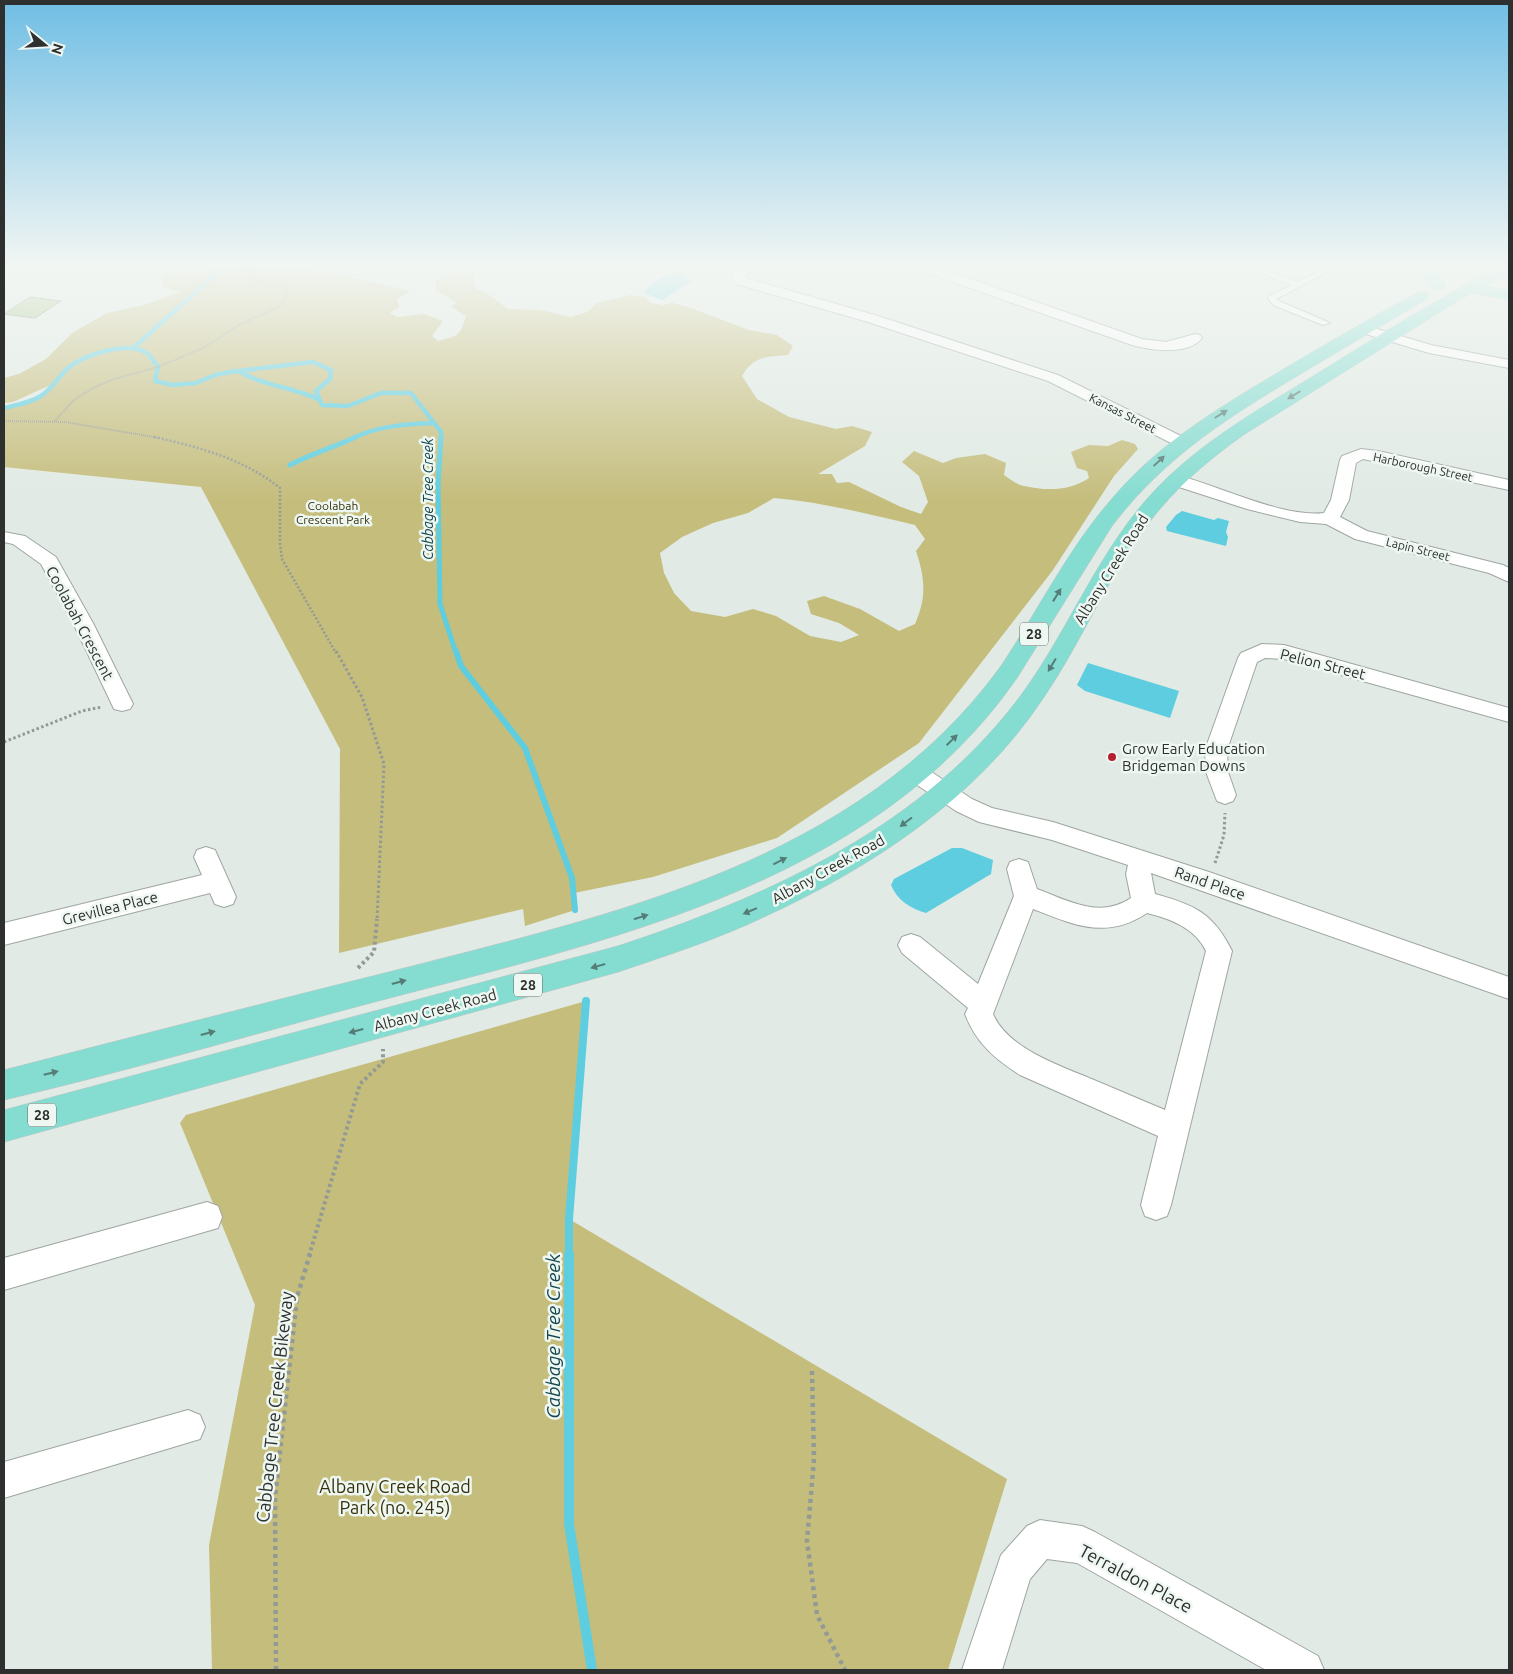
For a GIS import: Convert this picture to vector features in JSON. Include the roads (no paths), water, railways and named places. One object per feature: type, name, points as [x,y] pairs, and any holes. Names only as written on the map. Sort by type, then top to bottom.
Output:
[{"type":"main road","name":"Albany Creek Road","points":[[4,1085],[611,926],[719,889],[786,858],[861,814],[916,773],[955,738],[990,699],[1107,519],[1153,466],[1181,442],[1225,412],[1339,344]]},
{"type":"main road","name":"Albany Creek Road","points":[[4,1126],[586,970],[674,942],[756,909],[831,871],[894,832],[945,792],[983,757],[1021,712],[1045,678],[1129,536],[1176,480],[1208,452],[1238,430],[1379,344]]},
{"type":"street","name":"Kansas Street","points":[[950,344],[1053,378],[1181,442]]},
{"type":"street","points":[[1144,344],[1151,346],[1174,346],[1179,344]]},
{"type":"street","points":[[1411,344],[1509,364]]},
{"type":"street","name":"Harborough Street","points":[[1328,518],[1337,509],[1348,460],[1361,454],[1378,456],[1509,485]]},
{"type":"street","points":[[1176,480],[1209,493],[1292,515],[1309,519],[1328,518]]},
{"type":"street","name":"Lapin Street","points":[[1328,518],[1361,534],[1496,569],[1509,576]]},
{"type":"street","name":"Coolabah Crescent","points":[[4,536],[19,540],[49,561],[84,626],[122,704]]},
{"type":"street","name":"Pelion Street","points":[[1225,795],[1217,772],[1216,750],[1248,658],[1262,651],[1284,652],[1509,715]]},
{"type":"street","name":"Rand Place","points":[[916,773],[964,805],[987,816],[1053,832],[1142,860],[1509,988]]},
{"type":"street","name":"Grevillea Place","points":[[4,934],[220,889],[206,857]]},
{"type":"street","points":[[1142,860],[1138,874],[1144,902]]},
{"type":"street","points":[[1018,870],[1026,896],[979,1014],[983,1027],[1009,1053],[1030,1066],[1175,1129]]},
{"type":"street","points":[[1026,896],[1100,919],[1128,913],[1144,902],[1196,919],[1214,939],[1219,952],[1156,1205]]},
{"type":"street","points":[[911,945],[983,1004]]},
{"type":"street","points":[[4,1274],[207,1217]]},
{"type":"street","points":[[4,1480],[188,1427]]},
{"type":"street","name":"Terraldon Place","points":[[982,1670],[1014,1568],[1040,1539],[1082,1545],[1304,1670]]},
{"type":"water","points":[[1182,511],[1214,520],[1218,518],[1229,521],[1226,532],[1228,537],[1226,546],[1167,531],[1166,527]]},
{"type":"water","points":[[1088,663],[1179,691],[1170,718],[1085,691],[1077,685]]},
{"type":"water","points":[[952,848],[962,848],[993,860],[991,874],[926,913],[910,906],[897,895],[891,885],[894,879]]},
{"type":"waterway","points":[[133,348],[137,344]]},
{"type":"waterway","name":"Cabbage Tree Creek","points":[[4,408],[28,402],[41,396],[68,368],[84,358],[105,351],[127,348],[147,353],[158,367],[155,381],[173,385],[196,383],[215,375],[230,372],[313,362],[331,370],[330,379],[316,391],[320,400]]},
{"type":"waterway","points":[[239,371],[258,380],[320,400]]},
{"type":"waterway","name":"Cabbage Tree Creek","points":[[320,400],[322,405],[348,406],[381,393],[411,393],[441,432],[441,437]]},
{"type":"waterway","points":[[353,438],[382,428],[434,423]]},
{"type":"waterway","points":[[290,465],[356,437]]},
{"type":"waterway","name":"Cabbage Tree Creek","points":[[441,437],[438,483],[440,604],[456,653]]},
{"type":"waterway","name":"Cabbage Tree Creek","points":[[456,651],[461,666],[525,748],[572,878],[575,910]]},
{"type":"waterway","name":"Cabbage Tree Creek","points":[[586,1001],[569,1219],[569,1524],[592,1670]]},
{"type":"place","name":"Grow Early Education Bridgeman Downs","points":[[1112,757]]},
{"type":"park label","name":"Coolabah Crescent Park","points":[[333,512]]},
{"type":"park label","name":"Albany Creek Road Park (no. 245)","points":[[395,1496]]}]
